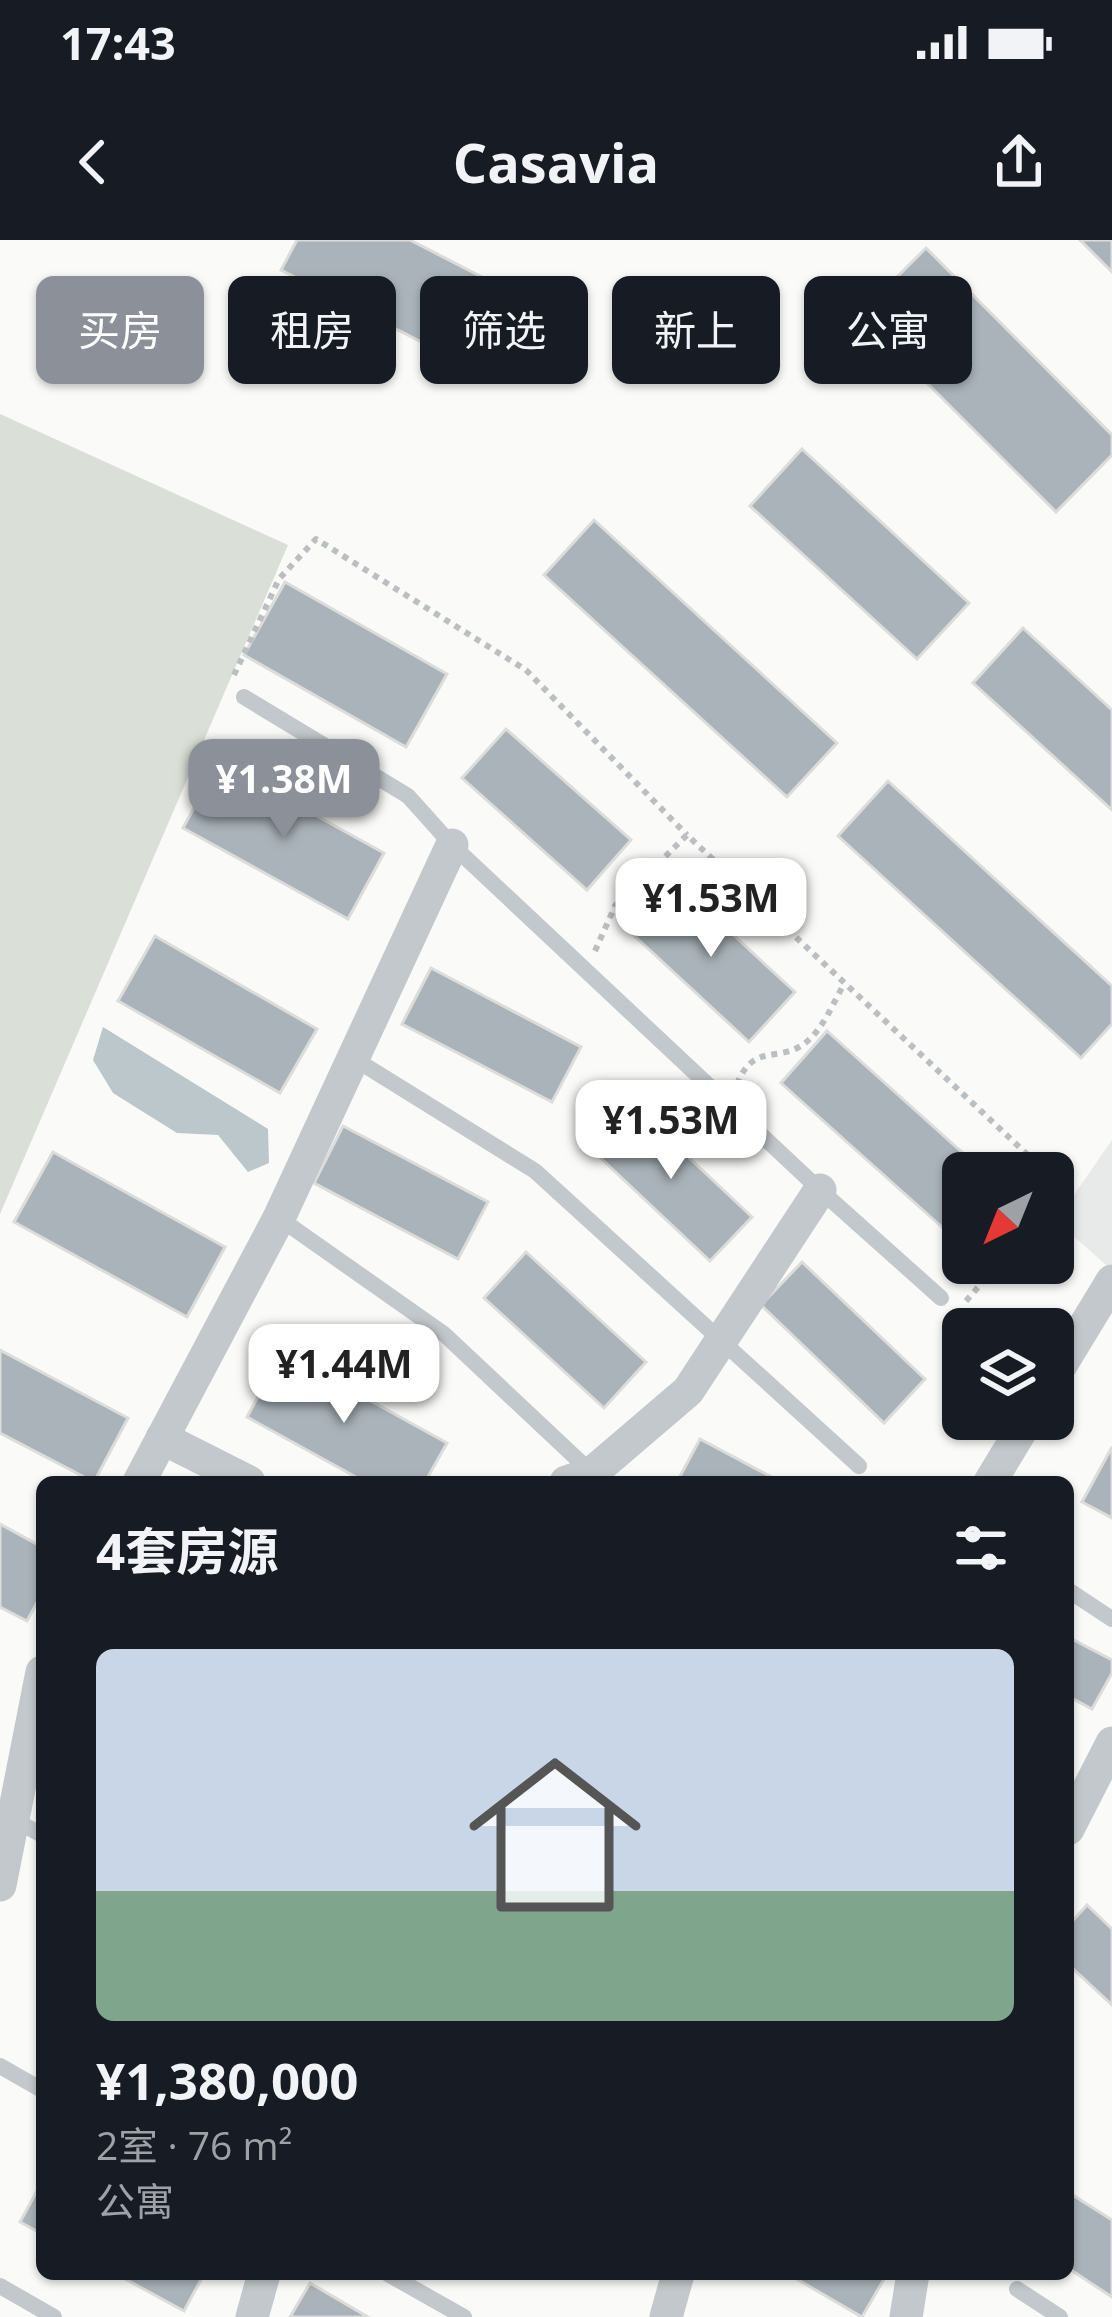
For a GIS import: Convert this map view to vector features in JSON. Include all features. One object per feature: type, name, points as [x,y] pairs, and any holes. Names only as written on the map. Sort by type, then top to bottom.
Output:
[{"type":"street","points":[[142,1476],[278,1218],[452,845]]},
{"type":"street","points":[[582,1476],[688,1391],[820,1190]]},
{"type":"street","points":[[1074,1343],[1112,1281]]},
{"type":"street","points":[[162,1438],[237,1476]]},
{"type":"street","points":[[993,1476],[1015,1440]]},
{"type":"street","points":[[0,1885],[28,1827],[36,1738]]},
{"type":"street","points":[[1074,1817],[1112,1743]]},
{"type":"street","points":[[253,2317],[262,2280]]},
{"type":"street","points":[[666,2317],[676,2280]]},
{"type":"street","points":[[906,2317],[912,2280]]},
{"type":"lane","points":[[244,697],[408,796],[452,845],[941,1298]]},
{"type":"lane","points":[[353,1058],[535,1171],[859,1466]]},
{"type":"lane","points":[[278,1218],[444,1334],[577,1476]]},
{"type":"lane","points":[[1074,1594],[1112,1619]]},
{"type":"lane","points":[[0,2066],[36,2087]]},
{"type":"lane","points":[[399,2280],[464,2317]]},
{"type":"lane","points":[[0,2286],[54,2317]]},
{"type":"lane","points":[[1017,2289],[1060,2317]]},
{"type":"path","points":[[244,697],[228,688],[230,683],[279,579],[316,539],[526,670],[687,835],[1024,1152]]},
{"type":"path","points":[[586,970],[615,906],[687,835]]},
{"type":"path","points":[[729,1104],[741,1075],[761,1054],[799,1047],[821,1025],[844,983]]},
{"type":"path","points":[[941,1298],[956,1312],[981,1284]]},
{"type":"shaded area","points":[[0,414],[288,545],[0,1214]]},
{"type":"shaded area","points":[[103,1027],[268,1129],[269,1163],[248,1172],[218,1135],[177,1133],[113,1093],[93,1060]]},
{"type":"shaded area","points":[[1112,1140],[1112,1270],[1074,1237],[1074,1195]]},
{"type":"building","points":[[297,240],[410,240],[480,276],[420,276],[420,341],[396,329],[396,276],[293,276],[281,270]]},
{"type":"building","points":[[1080,240],[1112,240],[1112,272]]},
{"type":"building","points":[[926,248],[954,276],[898,276]]},
{"type":"building","points":[[972,294],[1112,435],[1112,455],[1056,512],[928,384],[972,384]]},
{"type":"building","points":[[802,449],[969,603],[917,659],[750,506]]},
{"type":"building","points":[[594,520],[837,743],[787,797],[544,575]]},
{"type":"building","points":[[285,582],[447,674],[406,747],[244,655]]},
{"type":"building","points":[[1023,628],[1112,710],[1112,810],[973,683]]},
{"type":"building","points":[[506,729],[631,840],[587,890],[462,778]]},
{"type":"building","points":[[219,762],[384,853],[348,919],[183,828]]},
{"type":"building","points":[[888,781],[1112,986],[1112,1024],[1081,1058],[838,836]]},
{"type":"building","points":[[673,879],[795,992],[749,1042],[627,929]]},
{"type":"building","points":[[155,936],[317,1029],[280,1093],[118,1001]]},
{"type":"building","points":[[431,968],[581,1047],[552,1102],[402,1024]]},
{"type":"building","points":[[827,1031],[962,1152],[942,1152],[942,1227],[781,1083]]},
{"type":"building","points":[[632,1104],[752,1217],[710,1261],[590,1148]]},
{"type":"building","points":[[343,1126],[488,1202],[458,1259],[314,1183]]},
{"type":"building","points":[[53,1152],[225,1247],[187,1317],[14,1222]]},
{"type":"building","points":[[526,1252],[646,1362],[604,1408],[484,1298]]},
{"type":"building","points":[[802,1262],[925,1379],[884,1423],[761,1305]]},
{"type":"building","points":[[0,1350],[128,1418],[97,1476],[82,1476],[0,1433]]},
{"type":"building","points":[[282,1352],[447,1443],[428,1476],[354,1476],[247,1417]]},
{"type":"building","points":[[700,1439],[770,1476],[680,1476]]},
{"type":"building","points":[[1112,1447],[1112,1518],[1082,1502]]},
{"type":"building","points":[[0,1524],[36,1544],[36,1604],[27,1621],[0,1607]]},
{"type":"building","points":[[1074,1640],[1112,1660],[1112,1673],[1092,1709],[1074,1699]]},
{"type":"building","points":[[1087,1905],[1112,1929],[1112,2005],[1074,1970],[1074,1919]]},
{"type":"building","points":[[36,2193],[36,2231],[20,2222]]},
{"type":"building","points":[[1074,2196],[1112,2220],[1112,2297],[1074,2272]]},
{"type":"building","points":[[127,2280],[201,2280],[184,2311]]},
{"type":"building","points":[[798,2280],[884,2280],[862,2317]]},
{"type":"building","points":[[310,2283],[368,2317],[290,2317]]}]
